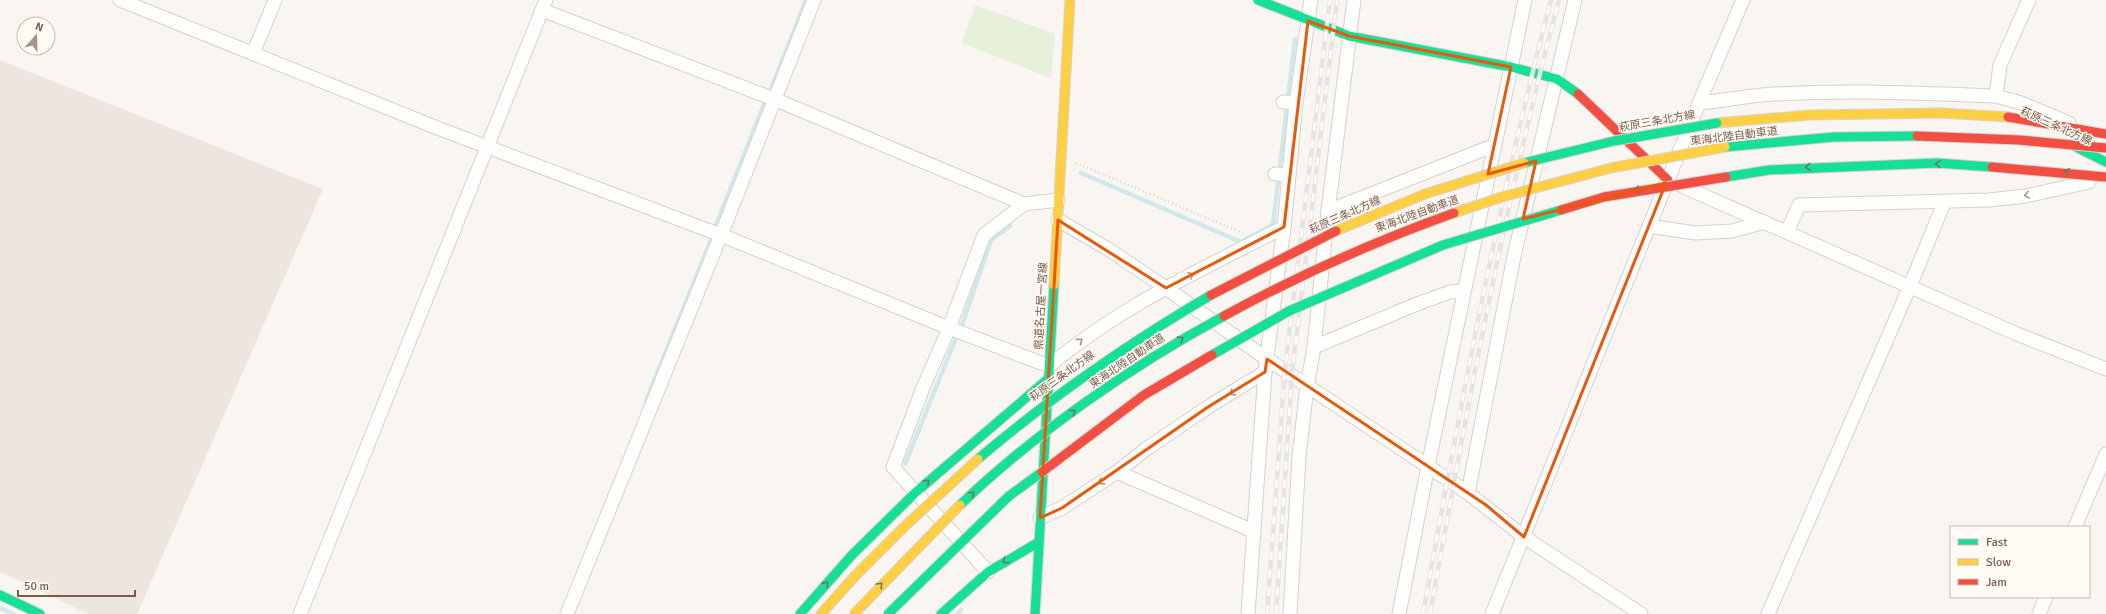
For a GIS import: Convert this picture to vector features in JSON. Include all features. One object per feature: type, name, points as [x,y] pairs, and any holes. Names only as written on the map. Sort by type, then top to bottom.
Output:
[{"type":"main road","name":"県道名古屋一宮線","points":[[1035,614],[1070,0]]},
{"type":"main road","points":[[1258,0],[1308,21],[1350,36],[1511,66],[1557,79],[1582,97],[1668,180]]},
{"type":"main road","name":"萩原三条北方線","points":[[821,614],[855,576],[932,498],[1003,436],[1100,363],[1152,329],[1255,270],[1378,213],[1445,187],[1570,152],[1665,131],[1717,123],[1810,115],[1872,112],[1996,115],[2106,134]]},
{"type":"main road","name":"萩原三条北方線","points":[[1996,115],[2042,131],[2106,162]]},
{"type":"main road","name":"東海北陸自動車道","points":[[854,614],[953,511],[1002,467],[1067,416],[1128,373],[1188,335],[1252,299],[1333,259],[1416,226],[1495,198],[1574,176],[1654,159],[1744,146],[1834,137],[1926,136],[2011,139],[2106,148]]},
{"type":"main road","points":[[888,614],[922,576],[1024,482],[1084,435],[1142,395],[1260,324],[1338,287],[1417,254],[1493,227],[1576,204],[1659,185],[1745,172],[1834,165],[1921,163],[2008,166],[2106,178]]},
{"type":"main road","points":[[800,614],[852,555],[915,493],[1049,372]]},
{"type":"main road","points":[[941,614],[988,572],[1039,542]]},
{"type":"main road","points":[[0,595],[40,614]]},
{"type":"street","points":[[120,0],[487,148],[721,235],[950,328],[1049,372],[1075,344],[1114,317],[1166,288],[1284,227]]},
{"type":"street","points":[[253,54],[275,0]]},
{"type":"street","points":[[567,614],[721,235],[814,0]]},
{"type":"street","points":[[1248,614],[1266,366],[1284,227],[1296,103],[1311,0]]},
{"type":"street","points":[[1290,614],[1299,456],[1307,386],[1314,347],[1328,211],[1354,0]]},
{"type":"street","points":[[1399,614],[1428,466],[1525,0]]},
{"type":"street","points":[[1468,493],[1514,256],[1575,0]]},
{"type":"street","points":[[1492,614],[1699,103],[1743,0]]},
{"type":"street","points":[[1996,96],[2000,65],[2029,0]]},
{"type":"street","points":[[300,614],[544,5],[774,99],[1024,204],[1058,200]]},
{"type":"street","points":[[1699,103],[1762,95],[1822,93],[1996,96],[2021,103],[2088,131]]},
{"type":"street","points":[[1283,102],[1296,103]]},
{"type":"street","points":[[1328,211],[1495,145]]},
{"type":"street","points":[[1275,174],[1289,174]]},
{"type":"street","points":[[1787,232],[1799,205],[1944,203],[2026,196],[2106,178]]},
{"type":"street","points":[[1668,180],[2018,334],[2106,369]]},
{"type":"street","points":[[1768,614],[1910,286],[1944,203]]},
{"type":"street","points":[[988,572],[893,467],[924,388],[950,328],[984,235],[1024,204]]},
{"type":"street","points":[[1058,220],[1108,249],[1166,288],[1266,366],[1307,386],[1428,466],[1468,493],[1524,537],[1641,614]]},
{"type":"street","points":[[1649,226],[1695,233],[1732,231],[1765,222]]},
{"type":"street","points":[[1314,347],[1416,304],[1450,292],[1464,291]]},
{"type":"street","points":[[1040,518],[1062,508],[1117,472],[1146,449],[1266,366]]},
{"type":"street","points":[[2075,526],[2106,454]]},
{"type":"street","points":[[1117,472],[1253,531]]},
{"type":"street","points":[[2039,614],[2046,598]]},
{"type":"path","points":[[1061,157],[1245,234]]},
{"type":"highlighted area","points":[[1308,21],[1349,36],[1511,67],[1488,174],[1536,161],[1523,219],[1666,183],[1524,537],[1486,505],[1267,359],[1265,372],[1208,407],[1062,508],[1040,518],[1058,220],[1166,288],[1284,227]]},
{"type":"shaded area","points":[[0,60],[323,189],[137,614],[89,614],[0,572]]},
{"type":"green space","points":[[975,5],[1055,34],[1051,78],[962,43]]},
{"type":"waterway","points":[[770,92],[806,0]]},
{"type":"waterway","points":[[1081,173],[1241,242],[1273,225],[1295,39]]},
{"type":"waterway","points":[[716,225],[765,102]]},
{"type":"waterway","points":[[962,325],[991,240],[1010,226]]},
{"type":"waterway","points":[[646,401],[711,240]]},
{"type":"waterway","points":[[905,464],[956,338]]},
{"type":"waterway","points":[[0,608],[13,614]]},
{"type":"waterway","points":[[957,614],[961,610]]},
{"type":"railway","points":[[1267,614],[1285,368],[1330,0]]},
{"type":"railway","points":[[1276,614],[1292,373],[1337,0]]},
{"type":"railway","points":[[1423,614],[1451,460],[1497,229],[1551,0]]},
{"type":"railway","points":[[1430,614],[1458,460],[1504,229],[1539,76],[1559,0]]},
{"type":"traffic: fast","points":[[1258,0],[1349,36],[1511,67],[1557,79],[1578,94]]},
{"type":"traffic: fast","points":[[1524,163],[1614,141],[1717,123]]},
{"type":"traffic: fast","points":[[1725,147],[1834,137],[1917,136]]},
{"type":"traffic: fast","points":[[2076,147],[2106,162]]},
{"type":"traffic: fast","points":[[1726,177],[1769,170],[1937,163],[1992,167]]},
{"type":"traffic: fast","points":[[1212,355],[1289,311],[1443,245],[1561,210]]},
{"type":"traffic: fast","points":[[1035,614],[1054,285]]},
{"type":"traffic: fast","points":[[978,459],[1034,414],[1091,372],[1150,332],[1211,295]]},
{"type":"traffic: fast","points":[[960,505],[989,478],[1052,426],[1120,378],[1224,316]]},
{"type":"traffic: fast","points":[[800,614],[852,555],[915,493],[1049,378]]},
{"type":"traffic: fast","points":[[888,614],[1009,496],[1042,472]]},
{"type":"traffic: fast","points":[[941,614],[988,572],[1039,542]]},
{"type":"traffic: fast","points":[[0,595],[40,614]]},
{"type":"traffic: slow","points":[[1054,285],[1070,0]]},
{"type":"traffic: slow","points":[[1717,123],[1810,115],[1941,113],[2008,117]]},
{"type":"traffic: slow","points":[[1454,213],[1502,197],[1611,168],[1725,147]]},
{"type":"traffic: slow","points":[[1336,231],[1425,194],[1524,163]]},
{"type":"traffic: slow","points":[[855,576],[904,527],[978,459]]},
{"type":"traffic: slow","points":[[854,614],[960,505]]},
{"type":"traffic: slow","points":[[821,614],[855,576]]},
{"type":"traffic: jam","points":[[1578,94],[1668,180]]},
{"type":"traffic: jam","points":[[2008,117],[2106,134]]},
{"type":"traffic: jam","points":[[1917,136],[2019,140],[2106,148]]},
{"type":"traffic: jam","points":[[1992,167],[2106,177]]},
{"type":"traffic: jam","points":[[1561,210],[1604,197],[1726,177]]},
{"type":"traffic: jam","points":[[1224,316],[1308,273],[1337,260],[1454,213]]},
{"type":"traffic: jam","points":[[1211,295],[1336,231]]},
{"type":"traffic: jam","points":[[1042,472],[1144,395],[1212,355]]}]
